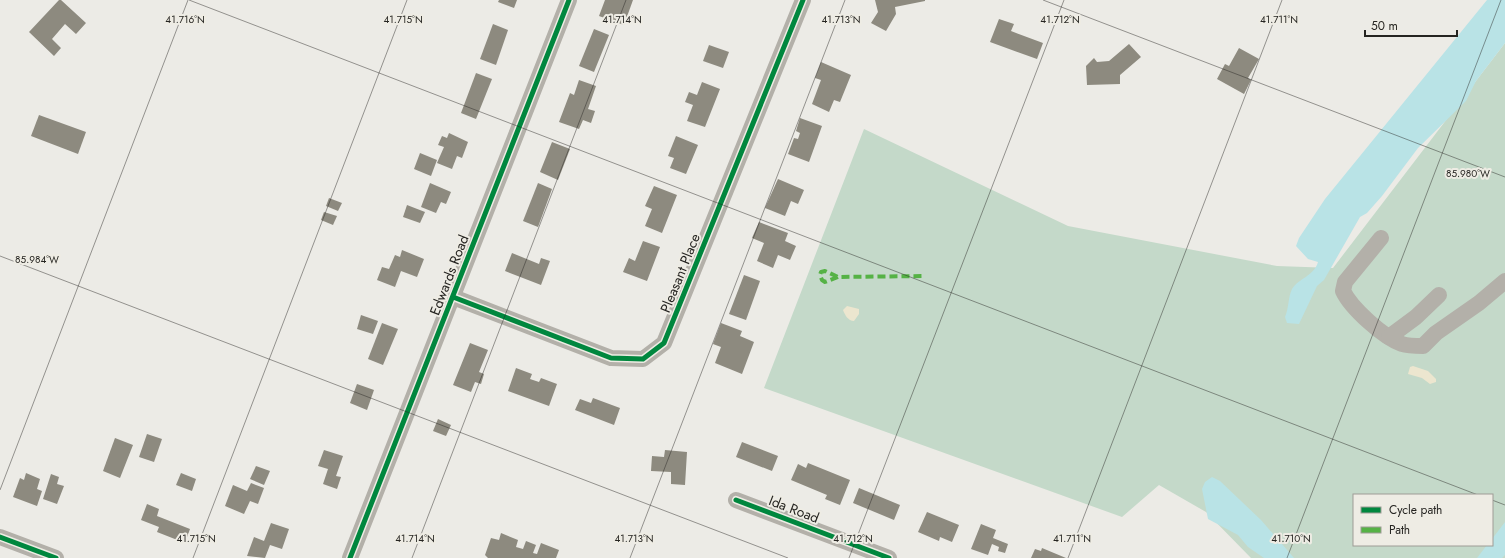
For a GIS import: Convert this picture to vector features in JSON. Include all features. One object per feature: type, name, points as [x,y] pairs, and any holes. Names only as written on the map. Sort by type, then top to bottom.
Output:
[{"type":"street","name":"Edwards Road","points":[[350,558],[569,0]]},
{"type":"street","name":"Pleasant Place","points":[[453,297],[611,358],[643,359],[664,343],[803,0]]},
{"type":"street","points":[[1381,238],[1345,282],[1343,291],[1352,306],[1389,337],[1402,344],[1423,346],[1436,333],[1479,303],[1505,281]]},
{"type":"street","points":[[1389,337],[1416,317],[1439,295]]},
{"type":"street","name":"Ida Road","points":[[736,500],[888,558]]},
{"type":"street","points":[[0,537],[56,558]]},
{"type":"green space","points":[[1505,43],[1505,558],[1251,558],[1206,512],[1159,485],[1122,517],[764,388],[864,129],[1068,226],[1277,266],[1333,268]]},
{"type":"sand","points":[[847,306],[859,309],[859,314],[854,321],[848,319],[843,310]]},
{"type":"sand","points":[[1413,366],[1428,371],[1436,379],[1436,382],[1430,384],[1422,378],[1408,374],[1410,367]]},
{"type":"water","points":[[1487,0],[1505,0],[1505,43],[1476,81],[1466,101],[1418,148],[1382,196],[1367,213],[1360,217],[1324,280],[1317,286],[1299,324],[1287,323],[1285,317],[1292,289],[1298,282],[1313,271],[1318,262],[1308,259],[1296,246],[1299,238],[1325,199]]},
{"type":"water","points":[[1212,477],[1220,481],[1261,520],[1294,558],[1264,558],[1248,547],[1238,535],[1208,519],[1202,489],[1205,482]]},
{"type":"water","points":[[1505,522],[1505,555],[1502,558],[1477,558],[1486,546],[1493,546],[1493,538]]},
{"type":"building","points":[[59,0],[61,0],[86,23],[76,34],[65,24],[52,39],[61,48],[54,56],[29,32]]},
{"type":"building","points":[[499,0],[517,0],[514,8],[498,2]]},
{"type":"building","points":[[605,0],[633,0],[624,25],[599,16]]},
{"type":"building","points":[[875,0],[925,1],[895,7],[896,14],[886,31],[871,23],[878,12]]},
{"type":"building","points":[[999,19],[1014,24],[1011,31],[1043,43],[1037,59],[990,42]]},
{"type":"building","points":[[493,24],[508,30],[496,65],[480,59]]},
{"type":"building","points":[[594,29],[609,35],[594,72],[579,66]]},
{"type":"building","points":[[1129,44],[1141,57],[1120,75],[1120,84],[1087,85],[1086,66],[1094,58],[1097,62],[1109,61]]},
{"type":"building","points":[[709,45],[729,52],[723,68],[703,61]]},
{"type":"building","points":[[1239,48],[1259,59],[1248,78],[1251,80],[1244,94],[1217,79],[1225,64],[1229,66]]},
{"type":"building","points":[[821,62],[851,75],[840,102],[834,100],[829,112],[812,104],[821,80],[815,78]]},
{"type":"building","points":[[476,73],[492,79],[476,119],[461,113]]},
{"type":"building","points":[[579,80],[596,86],[588,109],[595,111],[591,123],[583,120],[579,129],[559,122],[570,93],[574,95]]},
{"type":"building","points":[[702,82],[720,89],[705,127],[687,121],[693,105],[685,102],[689,92],[697,95]]},
{"type":"building","points":[[39,115],[86,132],[78,154],[31,136]]},
{"type":"building","points":[[800,118],[822,126],[809,162],[788,154],[794,138],[798,139],[800,133],[796,131]]},
{"type":"building","points":[[449,133],[468,142],[462,158],[457,156],[452,169],[437,163],[444,147],[438,145],[442,136],[447,138]]},
{"type":"building","points":[[676,136],[698,145],[686,174],[670,168],[674,158],[668,156]]},
{"type":"building","points":[[552,142],[570,149],[558,180],[540,172]]},
{"type":"building","points":[[420,153],[437,160],[431,176],[414,169]]},
{"type":"building","points":[[778,179],[804,190],[798,204],[791,201],[785,216],[765,208]]},
{"type":"building","points":[[430,183],[451,192],[446,204],[441,202],[436,213],[421,207]]},
{"type":"building","points":[[538,183],[552,189],[538,227],[523,221]]},
{"type":"building","points":[[654,186],[677,195],[662,233],[645,226],[652,209],[645,206]]},
{"type":"building","points":[[329,198],[342,203],[338,211],[326,206]]},
{"type":"building","points":[[407,205],[425,212],[420,223],[403,217]]},
{"type":"building","points":[[324,212],[337,216],[333,225],[321,220]]},
{"type":"building","points":[[759,222],[788,233],[785,241],[796,246],[790,260],[778,255],[773,268],[757,261],[764,243],[752,238]]},
{"type":"building","points":[[643,241],[660,247],[647,281],[623,272],[629,258],[635,261]]},
{"type":"building","points":[[402,250],[424,259],[417,277],[401,271],[395,287],[377,280],[382,267],[389,269],[395,255],[400,257]]},
{"type":"building","points":[[512,253],[539,264],[541,258],[550,261],[541,285],[505,271]]},
{"type":"building","points":[[744,275],[760,281],[746,320],[729,314]]},
{"type":"building","points":[[361,315],[378,321],[373,334],[357,329]]},
{"type":"building","points":[[382,323],[398,329],[383,365],[368,359]]},
{"type":"building","points":[[721,323],[742,331],[740,336],[754,342],[742,374],[715,363],[721,347],[713,344]]},
{"type":"building","points":[[470,343],[488,350],[479,372],[484,374],[481,384],[475,382],[471,392],[453,385]]},
{"type":"building","points":[[516,368],[532,374],[530,379],[539,382],[541,378],[557,384],[549,406],[508,391]]},
{"type":"building","points":[[357,384],[374,390],[367,410],[350,403]]},
{"type":"building","points":[[593,398],[620,408],[614,425],[575,410],[580,399],[591,403]]},
{"type":"building","points":[[438,419],[451,425],[446,436],[433,431]]},
{"type":"building","points":[[147,434],[162,439],[154,462],[139,457]]},
{"type":"building","points":[[115,438],[133,445],[120,478],[103,471]]},
{"type":"building","points":[[742,442],[778,456],[772,471],[736,457]]},
{"type":"building","points":[[324,450],[343,456],[336,476],[341,477],[337,489],[323,484],[328,469],[318,466]]},
{"type":"building","points":[[665,450],[687,452],[685,485],[671,484],[671,472],[651,471],[652,456],[664,457]]},
{"type":"building","points":[[808,463],[850,480],[840,505],[825,499],[827,495],[791,480],[798,464],[806,468]]},
{"type":"building","points":[[256,466],[270,471],[264,485],[250,479]]},
{"type":"building","points":[[26,473],[40,479],[37,489],[42,491],[37,506],[13,497],[20,478],[24,480]]},
{"type":"building","points":[[181,473],[196,479],[192,491],[176,485]]},
{"type":"building","points":[[51,474],[59,477],[57,484],[64,486],[57,504],[43,499]]},
{"type":"building","points":[[251,483],[264,488],[258,504],[250,501],[244,514],[225,506],[233,485],[247,491]]},
{"type":"building","points":[[859,488],[900,505],[894,520],[853,503]]},
{"type":"building","points":[[147,504],[159,509],[157,516],[190,529],[185,543],[157,532],[159,527],[141,520]]},
{"type":"building","points":[[927,512],[959,525],[952,542],[940,537],[939,541],[918,532]]},
{"type":"building","points":[[271,523],[289,529],[282,549],[270,545],[265,558],[247,556],[254,537],[264,541]]},
{"type":"building","points":[[981,524],[996,530],[993,538],[1008,544],[1005,553],[998,551],[999,547],[992,544],[988,555],[971,549]]},
{"type":"building","points":[[501,533],[518,540],[516,547],[523,549],[526,541],[536,545],[533,553],[537,554],[541,543],[559,550],[556,558],[488,558],[485,555],[491,538],[499,540]]},
{"type":"building","points":[[1042,548],[1066,558],[1031,558],[1035,549],[1041,551]]},
{"type":"marked path","points":[[838,277],[825,282],[822,280],[820,275],[821,272],[825,271],[838,277],[925,276]]},
{"type":"cycle path","points":[[350,558],[569,0]]},
{"type":"cycle path","points":[[453,297],[611,358],[643,359],[664,343],[803,0]]},
{"type":"cycle path","points":[[736,500],[889,558]]},
{"type":"cycle path","points":[[0,537],[56,558]]}]
